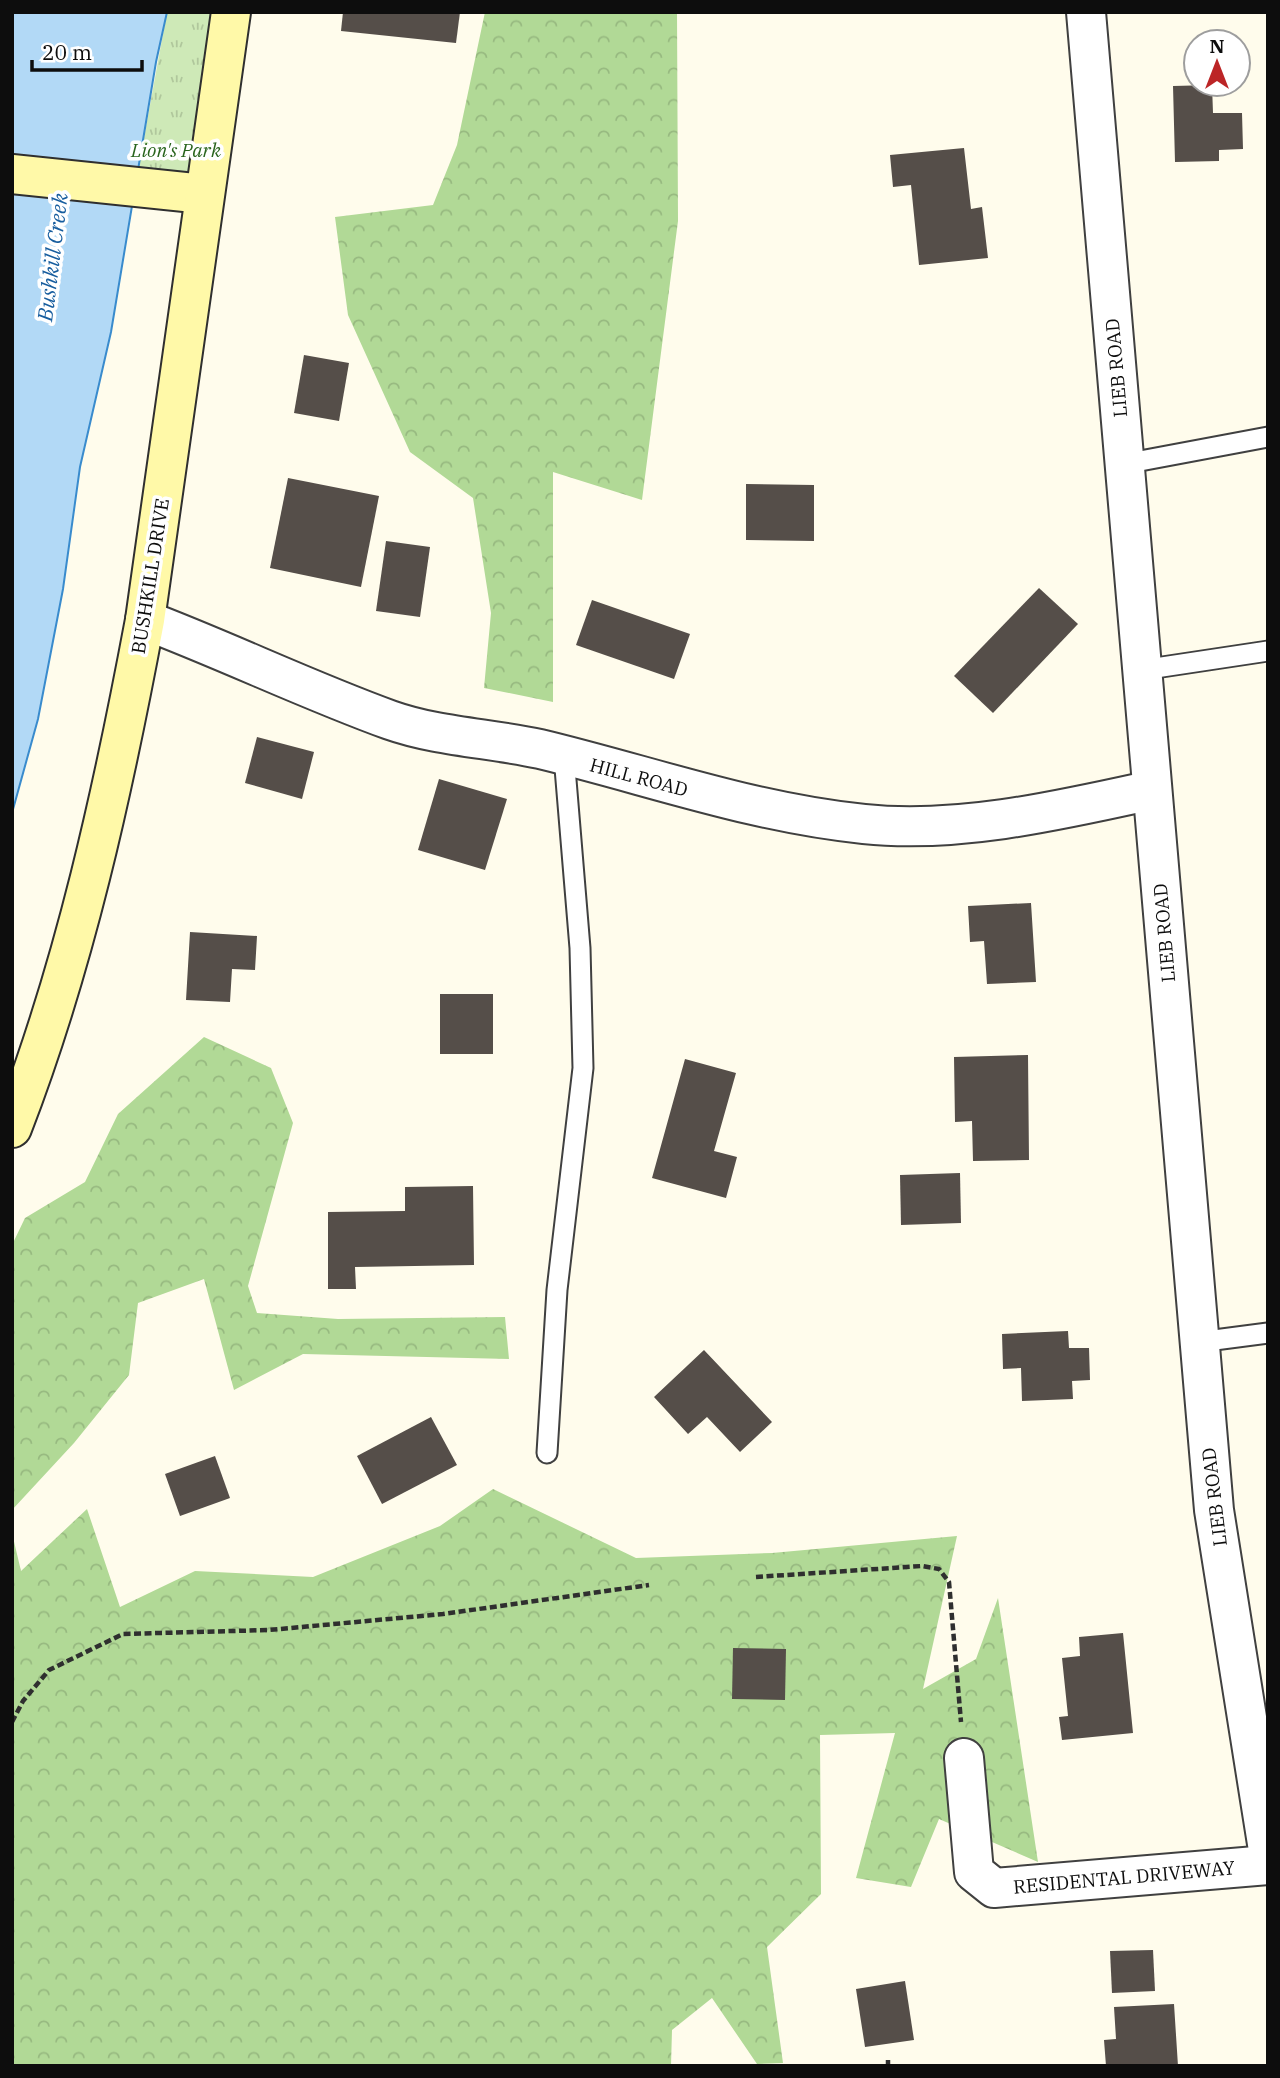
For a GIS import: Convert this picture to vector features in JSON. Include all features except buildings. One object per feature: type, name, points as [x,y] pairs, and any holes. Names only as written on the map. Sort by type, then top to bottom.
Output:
[{"type":"main road","name":"BUSHKILL DRIVE","points":[[12,1128],[80,919],[145,620],[232,12]]},
{"type":"main road","points":[[12,174],[204,194]]},
{"type":"street","name":"LIEB ROAD","points":[[1086,12],[1214,1510],[1268,1850]]},
{"type":"street","name":"HILL ROAD","points":[[145,620],[391,721],[565,756],[720,799],[865,825],[939,824],[1045,813],[1152,790]]},
{"type":"street","name":"RESIDENTAL DRIVEWAY","points":[[964,1758],[974,1871],[994,1888],[1268,1865]]},
{"type":"lane","points":[[1124,464],[1268,437]]},
{"type":"lane","points":[[1142,670],[1268,651]]},
{"type":"lane","points":[[547,1453],[556,1290],[583,1068],[580,948],[565,756]]},
{"type":"lane","points":[[1199,1342],[1268,1333]]},
{"type":"path","points":[[756,1577],[922,1566],[939,1569],[949,1582],[964,1758]]},
{"type":"path","points":[[12,1722],[23,1701],[49,1670],[123,1634],[269,1630],[443,1614],[649,1585]]},
{"type":"green space","name":"Lion's Park","points":[[167,12],[231,12],[204,194],[135,187]]},
{"type":"green space","points":[[485,12],[677,12],[678,221],[642,500],[553,472],[553,702],[484,688],[491,613],[473,498],[410,452],[348,315],[335,217],[433,205],[457,145]]},
{"type":"green space","points":[[204,1037],[271,1068],[293,1123],[248,1286],[257,1313],[338,1319],[505,1317],[509,1359],[303,1354],[234,1390],[204,1279],[138,1303],[129,1375],[74,1443],[12,1510],[12,1245],[25,1218],[85,1182],[118,1114]]},
{"type":"green space","points":[[493,1489],[636,1558],[772,1553],[957,1536],[923,1689],[976,1659],[998,1598],[1038,1862],[939,1819],[911,1887],[856,1878],[895,1733],[820,1735],[821,1894],[767,1947],[783,2063],[757,2064],[712,1998],[672,2030],[671,2066],[12,2066],[12,1533],[21,1571],[87,1509],[120,1607],[195,1571],[313,1577],[440,1526]]},
{"type":"water","name":"Bushkill Creek","points":[[12,12],[167,12],[156,62],[111,332],[80,467],[63,589],[38,719],[12,813]]}]
